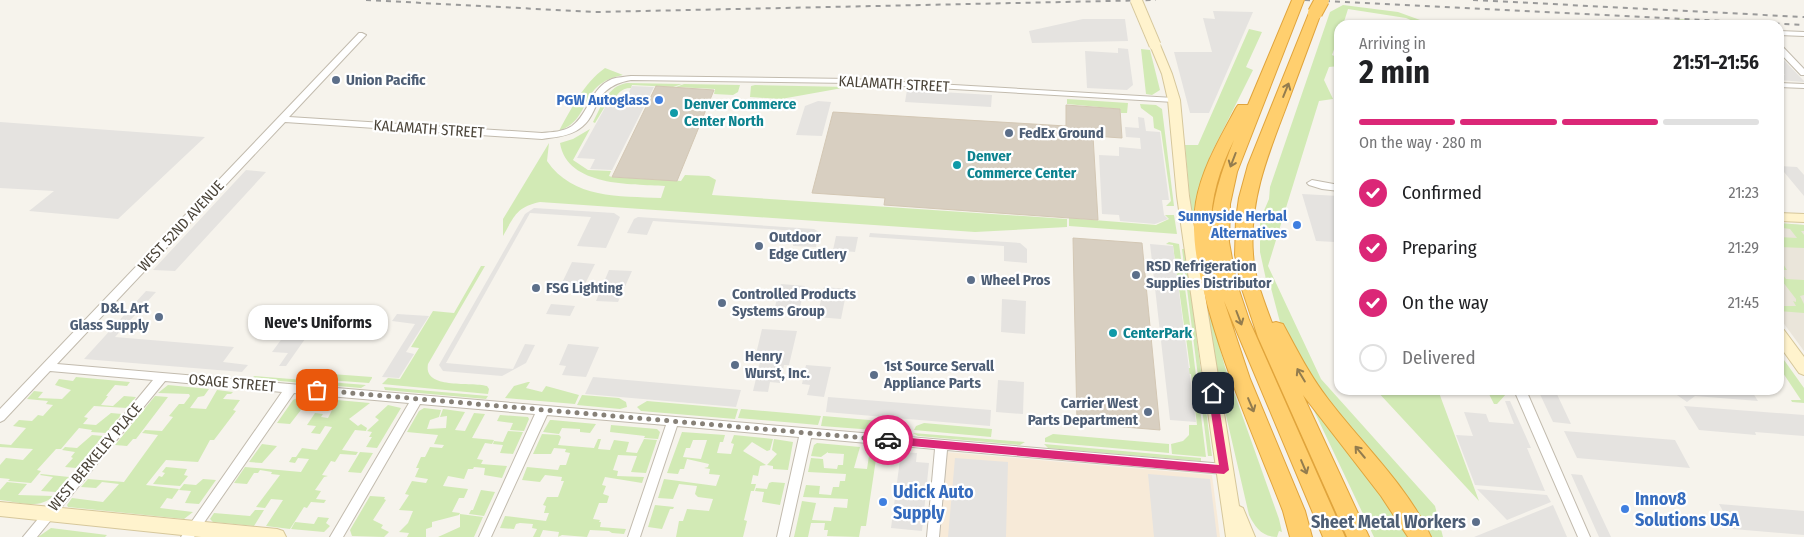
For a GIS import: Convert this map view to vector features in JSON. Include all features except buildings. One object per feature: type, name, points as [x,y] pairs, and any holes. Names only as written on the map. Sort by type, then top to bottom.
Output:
[{"type":"highway","points":[[1319,4],[1256,165],[1247,198],[1244,219],[1244,255],[1251,289],[1267,337],[1358,537]]},
{"type":"highway","points":[[1291,6],[1281,41],[1263,82],[1226,183],[1220,216],[1222,254],[1229,287],[1240,320],[1334,537]]},
{"type":"highway","points":[[1263,82],[1246,103],[1213,172],[1204,204],[1203,243],[1211,283],[1230,354],[1294,511],[1301,537]]},
{"type":"highway","points":[[1244,255],[1271,320],[1303,379],[1329,415],[1408,514],[1420,537]]},
{"type":"highway","points":[[1389,490],[1412,537]]},
{"type":"street","points":[[1136,0],[1155,45],[1174,100],[1183,196],[1235,537]]},
{"type":"street","points":[[1784,33],[1804,34]]},
{"type":"street","name":"WEST 52ND AVENUE","points":[[0,418],[362,35]]},
{"type":"street","points":[[1784,53],[1804,73]]},
{"type":"street","name":"KALAMATH STREET","points":[[283,118],[558,136],[573,130],[583,122],[601,89],[615,81],[632,78],[851,81],[1174,100]]},
{"type":"street","points":[[1784,85],[1804,86]]},
{"type":"street","points":[[1312,183],[1334,187]]},
{"type":"street","points":[[1784,217],[1804,218]]},
{"type":"street","points":[[1784,341],[1804,369]]},
{"type":"street","name":"OSAGE STREET","points":[[48,367],[941,445],[1225,478]]},
{"type":"street","name":"WEST BERKELEY PLACE","points":[[28,537],[162,377]]},
{"type":"street","points":[[190,533],[291,388]]},
{"type":"street","points":[[1522,395],[1584,537]]},
{"type":"street","points":[[336,537],[417,399]]},
{"type":"street","points":[[485,537],[543,410]]},
{"type":"street","points":[[634,537],[673,422]]},
{"type":"street","points":[[783,537],[806,433]]},
{"type":"street","points":[[933,537],[941,445]]},
{"type":"street","points":[[1225,478],[1246,537]]},
{"type":"street","points":[[0,509],[190,533],[277,537]]},
{"type":"shaded area","points":[[1213,11],[1253,12],[1209,113],[1190,113],[1174,52],[1212,52],[1203,18],[1215,19]]},
{"type":"shaded area","points":[[1083,19],[1125,19],[1128,41],[1032,43],[1029,31]]},
{"type":"shaded area","points":[[1118,48],[1128,49],[1133,85],[1127,90],[1087,88],[1085,51],[1118,53]]},
{"type":"shaded area","points":[[1784,60],[1804,82],[1784,80]]},
{"type":"shaded area","points":[[632,86],[654,87],[612,170],[590,169],[595,159],[577,158],[607,104],[622,105]]},
{"type":"shaded area","points":[[907,90],[992,95],[991,107],[905,102]]},
{"type":"shaded area","points":[[818,101],[831,102],[822,136],[796,135],[805,106]]},
{"type":"shaded area","points":[[1138,117],[1144,118],[1146,131],[1160,132],[1169,200],[1162,200],[1164,215],[1168,219],[1155,224],[1120,221],[1119,215],[1102,214],[1099,155],[1119,156],[1119,147],[1141,149],[1140,138],[1126,137],[1125,127],[1139,128]]},
{"type":"shaded area","points":[[0,122],[205,137],[118,219],[29,211],[54,191],[0,188]]},
{"type":"shaded area","points":[[1784,166],[1797,167],[1804,175],[1804,196],[1784,172]]},
{"type":"shaded area","points":[[246,170],[266,172],[175,271],[153,270]]},
{"type":"shaded area","points":[[1302,194],[1334,196],[1334,242],[1316,241]]},
{"type":"shaded area","points":[[534,208],[614,213],[620,217],[606,248],[577,246],[591,217],[530,213],[446,363],[513,369],[525,344],[535,345],[526,363],[502,376],[443,371],[439,365],[525,214]]},
{"type":"shaded area","points":[[638,217],[814,229],[819,232],[816,247],[793,246],[796,231],[653,221],[647,235],[627,233],[634,219]]},
{"type":"shaded area","points":[[1784,223],[1804,225],[1804,351],[1784,324]]},
{"type":"shaded area","points":[[870,233],[1020,243],[1027,249],[1027,263],[1004,261],[1004,246],[869,237]]},
{"type":"shaded area","points":[[836,236],[858,237],[855,252],[833,250]]},
{"type":"shaded area","points":[[1150,244],[1173,246],[1196,422],[1170,420]]},
{"type":"shaded area","points":[[572,262],[595,264],[583,288],[560,287]]},
{"type":"shaded area","points":[[609,270],[632,271],[618,302],[596,301]]},
{"type":"shaded area","points":[[781,284],[805,286],[798,316],[773,314]]},
{"type":"shaded area","points":[[824,287],[847,289],[841,319],[817,317]]},
{"type":"shaded area","points":[[146,291],[156,292],[115,337],[234,347],[223,362],[248,365],[242,372],[84,359]]},
{"type":"shaded area","points":[[1002,299],[1026,301],[1025,334],[1001,332]]},
{"type":"shaded area","points":[[551,304],[575,306],[570,316],[546,314]]},
{"type":"shaded area","points":[[303,310],[324,312],[286,366],[279,366],[288,353],[272,352]]},
{"type":"shaded area","points":[[397,314],[429,316],[406,352],[414,354],[399,378],[382,377],[415,324],[392,321]]},
{"type":"shaded area","points":[[762,329],[797,331],[789,365],[784,365],[780,383],[770,382],[768,392],[753,391],[762,354],[756,354]]},
{"type":"shaded area","points":[[568,344],[599,347],[586,377],[562,375],[566,366],[559,365]]},
{"type":"shaded area","points":[[806,365],[831,367],[824,397],[807,395],[810,385],[802,384]]},
{"type":"shaded area","points":[[593,377],[741,390],[736,407],[585,394]]},
{"type":"shaded area","points":[[998,380],[1024,382],[1023,414],[996,412]]},
{"type":"shaded area","points":[[1540,395],[1557,395],[1571,424],[1553,422]]},
{"type":"shaded area","points":[[1677,395],[1754,395],[1758,401],[1695,396],[1687,402]]},
{"type":"shaded area","points":[[828,397],[991,410],[990,426],[826,412]]},
{"type":"shaded area","points":[[1505,401],[1510,401],[1531,448],[1527,448],[1545,491],[1475,485],[1456,435],[1473,436],[1464,412],[1486,414],[1489,422],[1514,424]]},
{"type":"shaded area","points":[[1684,406],[1804,415],[1804,436],[1755,432],[1756,435],[1699,430]]},
{"type":"shaded area","points":[[1564,431],[1675,440],[1690,468],[1577,458]]},
{"type":"shaded area","points":[[901,452],[917,453],[916,462],[929,463],[922,531],[891,528]]},
{"type":"shaded area","points":[[946,452],[1212,475],[1220,537],[939,537]]},
{"type":"shaded area","points":[[955,458],[1008,462],[1006,537],[948,537]]},
{"type":"shaded area","points":[[1148,474],[1210,479],[1217,537],[1154,537]]},
{"type":"shaded area","points":[[1571,474],[1582,475],[1611,537],[1599,537]]},
{"type":"shaded area","points":[[1477,489],[1547,495],[1551,502],[1507,520]]},
{"type":"shaded area","points":[[1719,504],[1804,511],[1804,535],[1733,529]]},
{"type":"shaded area","points":[[1553,505],[1567,537],[1474,537]]},
{"type":"green space","points":[[1343,5],[1398,12],[1420,20],[1348,9],[1345,20],[1334,20],[1334,49],[1332,55],[1334,56],[1334,66],[1329,67],[1324,80],[1333,99],[1319,101],[1268,266],[1321,379],[1435,506],[1443,537],[1429,537],[1317,390],[1281,326],[1271,288],[1267,284],[1260,252],[1260,220],[1269,199],[1270,187],[1330,12]]},
{"type":"green space","points":[[1249,29],[1262,32],[1246,67],[1253,70],[1210,156],[1195,214],[1191,211],[1185,145],[1198,145]]},
{"type":"green space","points":[[1141,49],[1150,50],[1160,90],[1152,95],[1146,94]]},
{"type":"green space","points":[[605,68],[623,75],[608,79],[599,86],[592,93],[577,118],[570,125],[559,131],[584,89]]},
{"type":"green space","points":[[627,83],[682,84],[673,87],[632,85],[631,88],[619,92],[612,103],[607,103],[595,123],[593,122],[602,103],[610,92],[620,85]]},
{"type":"green space","points":[[684,84],[740,85],[738,92],[733,95],[714,94],[715,89],[676,87]]},
{"type":"green space","points":[[751,86],[848,87],[781,99],[750,97]]},
{"type":"green space","points":[[1067,99],[1128,103],[1127,113],[1121,113],[1120,109],[1067,104]]},
{"type":"green space","points":[[1140,104],[1156,105],[1162,109],[1174,206],[1166,206],[1171,201],[1161,131],[1154,128],[1153,117],[1141,108]]},
{"type":"green space","points":[[590,129],[573,160],[588,170],[611,171],[609,176],[612,177],[681,181],[685,175],[709,176],[716,180],[712,195],[1067,219],[1067,227],[975,232],[540,202],[521,210],[513,218],[503,236],[503,219],[549,143],[547,161],[570,183],[598,193],[629,197],[661,198],[665,186],[636,185],[603,180],[575,168],[565,157],[560,143],[573,139]]},
{"type":"green space","points":[[1165,215],[1174,215],[1177,234],[1069,226],[1069,218],[1156,225],[1169,219]]},
{"type":"green space","points":[[1784,223],[1804,225],[1804,231],[1801,231],[1804,235],[1804,248],[1784,247],[1784,237],[1797,238],[1790,229],[1784,228]]},
{"type":"green space","points":[[1169,242],[1179,244],[1190,325],[1184,325],[1179,289],[1172,289],[1171,285],[1178,285],[1173,245],[1166,244]]},
{"type":"green space","points":[[1182,249],[1185,249],[1212,456],[1208,456]]},
{"type":"green space","points":[[481,266],[485,266],[428,364],[428,372],[433,378],[440,381],[487,386],[489,389],[488,394],[382,384],[388,378],[400,379],[419,348],[411,347],[433,311],[454,313]]},
{"type":"green space","points":[[1784,276],[1786,279],[1804,280],[1804,295],[1800,296],[1804,304],[1804,313],[1784,311],[1784,306],[1796,306],[1793,301],[1796,302],[1796,299],[1784,283]]},
{"type":"green space","points":[[1207,315],[1211,315],[1225,367],[1279,519],[1282,532],[1279,531],[1277,537],[1263,533],[1254,524],[1249,515],[1222,398]]},
{"type":"green space","points":[[1177,326],[1190,327],[1206,457],[1172,454],[1171,444],[1183,441],[1189,435],[1189,425],[1197,425],[1191,374],[1183,373],[1182,368],[1190,368],[1185,330],[1177,329]]},
{"type":"green space","points":[[1784,360],[1804,388],[1804,403],[1792,402],[1791,400],[1801,400],[1784,374]]},
{"type":"green space","points":[[318,373],[372,378],[369,383],[314,379]]},
{"type":"green space","points":[[253,376],[366,385],[361,388],[257,379]]},
{"type":"green space","points":[[76,377],[130,382],[127,386],[115,385],[101,405],[113,406],[124,396],[136,397],[127,408],[94,406],[84,417],[88,418],[83,424],[96,425],[111,413],[122,414],[106,433],[91,432],[92,430],[79,428],[61,449],[56,449],[37,470],[41,471],[31,483],[8,481],[10,479],[0,478],[0,465],[6,458],[23,460],[33,449],[0,447],[0,444],[11,445],[26,428],[13,426],[19,420],[32,421],[38,415],[43,416],[53,405],[46,404],[48,401],[27,399],[34,391],[43,392],[38,398],[62,399],[71,390],[55,385],[59,379],[73,381]]},
{"type":"green space","points":[[530,382],[526,388],[542,392],[546,386],[579,395],[575,404],[505,398],[514,386]]},
{"type":"green space","points":[[168,385],[209,389],[204,396],[198,397],[190,408],[206,409],[217,390],[233,392],[227,394],[223,399],[240,400],[233,410],[236,411],[214,440],[210,440],[198,462],[166,460],[146,485],[179,489],[172,499],[167,498],[160,508],[193,512],[184,519],[68,507],[67,505],[72,498],[103,502],[119,484],[102,482],[96,488],[81,487],[88,479],[124,482],[158,435],[142,433],[145,430],[162,431],[173,417],[169,416],[179,404],[184,404],[190,396],[189,394],[158,393]]},
{"type":"green space","points":[[384,387],[488,396],[486,399],[385,390]]},
{"type":"green space","points":[[1306,394],[1390,506],[1407,537],[1374,537]]},
{"type":"green space","points":[[582,395],[619,398],[626,402],[627,407],[620,409],[577,405]]},
{"type":"green space","points":[[1381,395],[1440,395],[1479,501]]},
{"type":"green space","points":[[1490,395],[1505,395],[1497,404],[1494,404]]},
{"type":"green space","points":[[155,396],[168,397],[136,439],[133,439],[127,446],[115,445]]},
{"type":"green space","points":[[299,397],[333,400],[327,408],[304,406],[290,424],[277,423],[293,400]]},
{"type":"green space","points":[[337,400],[370,403],[349,419],[358,426],[361,424],[367,428],[366,431],[355,430],[342,450],[358,452],[356,455],[340,454],[335,462],[331,461],[322,475],[328,476],[324,477],[315,490],[321,491],[316,499],[326,500],[324,503],[311,502],[307,508],[304,507],[290,529],[266,526],[283,500],[271,499],[265,508],[256,507],[280,475],[260,470],[258,473],[254,473],[247,484],[234,483],[245,467],[301,472],[309,459],[298,458],[295,463],[289,462],[292,457],[296,457],[302,448],[317,450],[332,427],[325,426],[320,434],[311,433],[316,426],[307,425],[315,413],[323,414],[321,417],[328,418]]},
{"type":"green space","points":[[647,401],[738,409],[735,419],[641,411],[637,407]]},
{"type":"green space","points":[[388,405],[401,408],[377,448],[366,447],[372,437],[369,437],[372,432],[367,431],[379,420],[375,417]]},
{"type":"green space","points":[[424,408],[441,410],[439,417],[430,420],[427,429],[446,428],[447,416],[440,417],[443,409],[465,412],[455,430],[465,431],[474,413],[485,414],[472,438],[494,440],[492,444],[485,443],[477,459],[483,460],[481,464],[507,466],[502,478],[484,475],[485,468],[474,467],[473,469],[468,469],[464,479],[448,476],[443,486],[468,489],[464,498],[459,498],[452,512],[460,513],[459,515],[432,522],[432,527],[426,529],[426,537],[407,537],[409,533],[399,532],[408,523],[413,511],[399,510],[409,495],[405,494],[412,481],[426,483],[428,479],[415,477],[419,468],[416,468],[421,457],[425,457],[430,447],[442,448],[444,445],[434,444],[438,435],[407,432],[419,411]]},
{"type":"green space","points":[[741,409],[821,416],[818,425],[738,418]]},
{"type":"green space","points":[[500,415],[528,417],[529,419],[524,431],[510,430],[513,423],[497,421]]},
{"type":"green space","points":[[823,416],[892,422],[898,424],[901,432],[821,426]]},
{"type":"green space","points":[[550,420],[596,424],[590,433],[580,432],[580,429],[562,428],[559,434],[543,432]]},
{"type":"green space","points":[[924,423],[992,429],[991,437],[914,430],[916,426]]},
{"type":"green space","points":[[611,425],[657,429],[660,432],[658,439],[644,438],[645,436],[610,432]]},
{"type":"green space","points":[[508,431],[523,432],[513,454],[500,453],[503,445],[493,444],[494,441],[503,442]]},
{"type":"green space","points":[[682,432],[725,435],[723,442],[720,442],[717,453],[731,454],[734,444],[731,443],[734,435],[773,439],[770,450],[767,451],[752,442],[743,451],[766,465],[760,466],[758,476],[753,475],[751,484],[756,484],[754,491],[751,491],[744,520],[747,521],[743,537],[676,537],[679,521],[683,521],[687,509],[709,511],[713,499],[698,497],[695,494],[697,486],[679,484],[673,499],[658,498],[664,479],[716,486],[720,475],[709,474],[710,469],[704,468],[708,467],[709,464],[687,459],[684,469],[680,469],[678,474],[667,473]],"holes":[[[693,440],[707,440],[701,459],[683,457],[686,448],[690,448]]]},
{"type":"green space","points":[[913,433],[1025,442],[1020,445],[918,436]]},
{"type":"green space","points":[[542,434],[559,435],[561,437],[558,445],[594,448],[598,439],[601,439],[598,449],[610,450],[614,440],[629,442],[626,452],[637,453],[644,439],[657,440],[646,473],[631,472],[637,456],[618,455],[613,470],[618,471],[617,476],[644,477],[642,483],[605,477],[602,485],[606,486],[603,494],[609,496],[607,503],[599,503],[593,519],[600,520],[600,527],[626,529],[624,534],[590,530],[587,537],[562,535],[558,537],[559,532],[543,530],[540,537],[533,537],[537,529],[532,528],[533,524],[516,524],[514,529],[500,528],[505,516],[546,521],[549,513],[544,513],[546,506],[543,505],[547,497],[558,497],[564,481],[561,481],[562,477],[545,475],[540,482],[522,480],[527,467],[558,470],[560,465],[566,465],[570,453],[565,452],[566,449],[554,448],[551,454],[533,454]]},
{"type":"green space","points":[[1053,434],[1169,444],[1169,453],[1045,442],[1045,438]]},
{"type":"green space","points":[[92,435],[103,436],[76,468],[65,467],[73,458],[71,457],[75,452],[62,450],[65,447],[77,448]]},
{"type":"green space","points":[[774,439],[793,442],[788,470],[773,469],[773,466],[767,465],[777,454],[772,450]]},
{"type":"green space","points":[[817,443],[860,447],[854,468],[867,469],[870,449],[873,449],[872,459],[876,459],[866,526],[861,526],[859,537],[827,536],[828,530],[824,530],[825,523],[811,523],[808,537],[794,537],[802,501],[816,503],[812,520],[831,521],[834,507],[847,508],[848,499],[803,497],[806,485],[820,486],[819,494],[831,495],[833,487],[839,487],[840,481],[845,481],[846,474],[808,472],[811,458],[823,459],[824,468],[837,469],[838,465],[843,465],[844,454],[828,452],[821,457],[811,456],[814,445]]},
{"type":"green space","points":[[262,444],[277,446],[262,463],[249,462]]},
{"type":"green space","points":[[1044,444],[1201,458],[1201,461],[1048,448]]},
{"type":"green space","points":[[360,452],[373,453],[361,473],[348,472]]},
{"type":"green space","points":[[166,467],[187,469],[184,475],[188,476],[180,486],[153,484],[159,476],[162,477],[165,473],[162,472]]},
{"type":"green space","points":[[41,474],[69,477],[56,492],[41,491],[53,477]]},
{"type":"green space","points":[[203,479],[216,480],[199,504],[185,503],[191,491],[179,490],[184,484],[196,485]]},
{"type":"green space","points":[[7,482],[27,484],[18,495],[53,496],[42,503],[35,504],[0,500],[0,490]]},
{"type":"green space","points":[[769,483],[785,483],[780,505],[762,502],[764,492],[755,491],[756,488],[767,489]]},
{"type":"green space","points":[[481,490],[495,492],[484,516],[469,514],[473,510]]},
{"type":"green space","points":[[370,496],[385,497],[384,499],[386,500],[373,520],[383,525],[381,528],[389,532],[384,537],[352,536],[350,530]]},
{"type":"green space","points":[[655,505],[674,507],[670,509],[662,529],[648,527]]},
{"type":"green space","points":[[255,510],[264,510],[254,526],[213,522],[210,519],[214,513],[250,516]]},
{"type":"green space","points":[[460,514],[483,517],[474,537],[438,537],[460,527]]},
{"type":"green space","points":[[318,517],[329,518],[326,523],[330,526],[324,532],[291,529],[295,522],[314,524]]},
{"type":"green space","points":[[51,528],[107,535],[105,537],[38,537]]},
{"type":"railway","points":[[366,0],[595,12],[1156,0]]},
{"type":"railway","points":[[1305,0],[1704,20]]},
{"type":"railway","points":[[1473,0],[1804,17]]},
{"type":"railway","points":[[1784,24],[1804,25]]},
{"type":"way so far","points":[[317,390],[888,440]]},
{"type":"place","name":"Union Pacific","points":[[336,80]]},
{"type":"place","name":"PGW Autoglass","points":[[659,100]]},
{"type":"place","name":"Denver Commerce Center North","points":[[674,113]]},
{"type":"place","name":"FedEx Ground","points":[[1009,133]]},
{"type":"place","name":"Denver Commerce Center","points":[[957,165]]},
{"type":"place","name":"Sunnyside Herbal Alternatives","points":[[1297,225]]},
{"type":"place","name":"Outdoor Edge Cutlery","points":[[759,246]]},
{"type":"place","name":"RSD Refrigeration Supplies Distributor","points":[[1136,275]]},
{"type":"place","name":"Wheel Pros","points":[[971,280]]},
{"type":"place","name":"FSG Lighting","points":[[536,288]]},
{"type":"place","name":"Controlled Products Systems Group","points":[[722,303]]},
{"type":"place","name":"D&L Art Glass Supply","points":[[159,317]]},
{"type":"place","name":"CenterPark","points":[[1113,333]]},
{"type":"place","name":"Henry Wurst, Inc.","points":[[735,365]]},
{"type":"place","name":"1st Source Servall Appliance Parts","points":[[874,375]]},
{"type":"place","name":"Neve's Uniforms","points":[[317,390]]},
{"type":"place","name":"Carrier West Parts Department","points":[[1148,412]]},
{"type":"place","name":"Udick Auto Supply","points":[[883,502]]},
{"type":"place","name":"Innov8 Solutions USA","points":[[1625,509]]},
{"type":"place","name":"Sheet Metal Workers","points":[[1476,522]]},
{"type":"route","points":[[888,440],[1224,470],[1213,393]]}]
